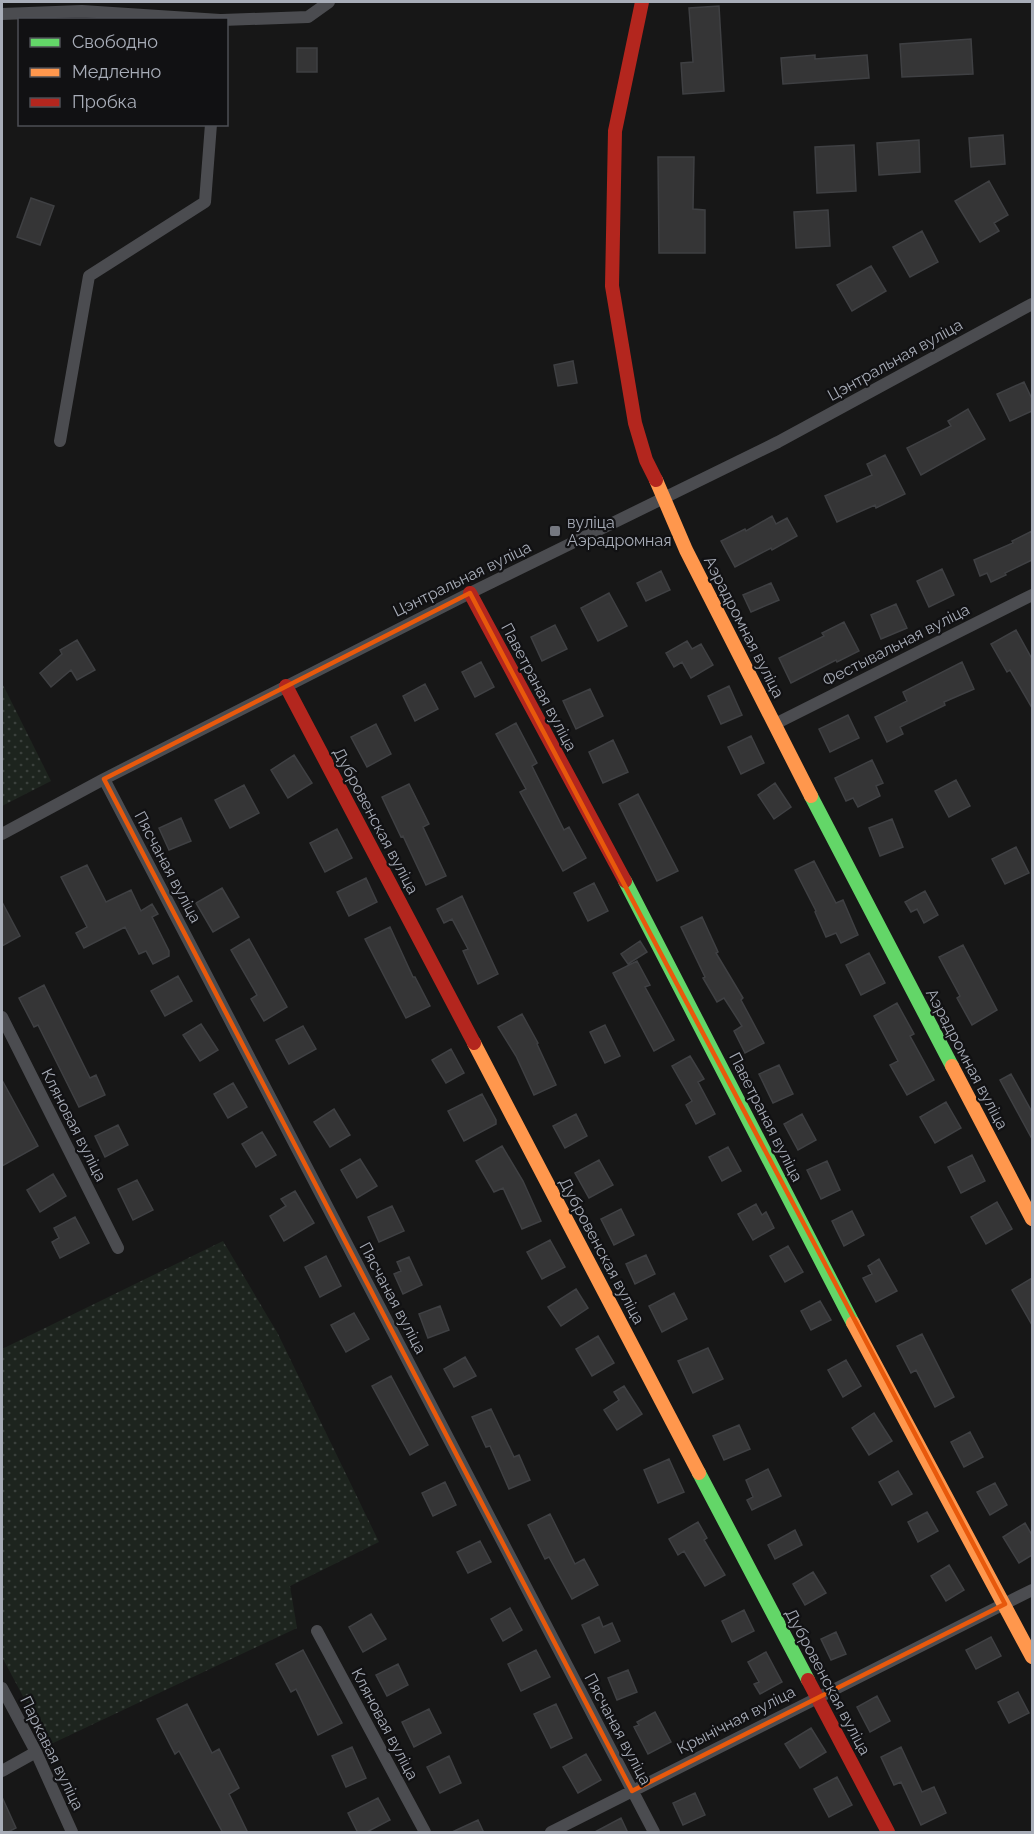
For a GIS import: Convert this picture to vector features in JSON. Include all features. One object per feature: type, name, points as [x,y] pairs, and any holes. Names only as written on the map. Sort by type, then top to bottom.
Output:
[{"type":"street","points":[[228,20],[308,17],[329,2]]},
{"type":"street","name":"Аэрадромная вуліца","points":[[642,2],[615,130],[612,286],[635,423],[646,460],[665,498],[686,550],[1032,1220]]},
{"type":"street","points":[[2,14],[82,11],[190,18]]},
{"type":"street","points":[[60,441],[89,276],[205,202],[211,126]]},
{"type":"street","name":"Цэнтральная вуліца","points":[[2,834],[104,779],[470,593],[778,442],[1032,304]]},
{"type":"street","name":"Паветраная вуліца","points":[[470,593],[639,909],[861,1338],[1032,1657]]},
{"type":"street","name":"Фестывальная вуліца","points":[[775,724],[1031,599]]},
{"type":"street","name":"Дубровенская вуліца","points":[[286,686],[888,1833]]},
{"type":"street","name":"Пясчаная вуліца","points":[[104,779],[654,1833]]},
{"type":"street","name":"Кляновая вуліца","points":[[2,1017],[118,1248]]},
{"type":"street","name":"Крынічная вуліца","points":[[551,1833],[1032,1590]]},
{"type":"street","name":"Кляновая вуліца","points":[[317,1631],[425,1833]]},
{"type":"street","name":"Паркавая вуліца","points":[[2,1688],[36,1752],[72,1833]]},
{"type":"street","points":[[2,1772],[36,1752]]},
{"type":"highlighted area","points":[[470,593],[1005,1604],[632,1791],[104,779]]},
{"type":"shaded area","points":[[2,683],[51,781],[2,806]]},
{"type":"shaded area","points":[[223,1241],[278,1334],[379,1542],[290,1586],[297,1628],[49,1745],[2,1657],[2,1349]]},
{"type":"building","points":[[719,6],[724,91],[683,94],[681,63],[693,62],[689,8]]},
{"type":"building","points":[[971,39],[973,74],[902,77],[900,44]]},
{"type":"building","points":[[297,48],[317,48],[317,72],[297,72]]},
{"type":"building","points":[[815,55],[815,59],[867,55],[869,78],[783,84],[781,58]]},
{"type":"building","points":[[1003,135],[1005,164],[971,167],[969,138]]},
{"type":"building","points":[[919,140],[920,172],[879,175],[877,143]]},
{"type":"building","points":[[854,145],[856,191],[817,193],[815,147]]},
{"type":"building","points":[[658,157],[694,157],[693,209],[705,210],[705,253],[659,253]]},
{"type":"building","points":[[989,181],[1008,215],[994,223],[999,231],[980,242],[955,201]]},
{"type":"building","points":[[31,198],[54,206],[40,245],[17,237]]},
{"type":"building","points":[[828,210],[830,246],[796,248],[794,212]]},
{"type":"building","points":[[922,231],[938,262],[910,277],[893,247]]},
{"type":"building","points":[[871,266],[886,291],[852,311],[837,285]]},
{"type":"building","points":[[573,361],[577,383],[558,386],[554,365]]},
{"type":"building","points":[[1024,382],[1032,399],[1032,411],[1010,421],[997,394]]},
{"type":"building","points":[[968,409],[985,439],[921,475],[907,448],[951,426],[948,421]]},
{"type":"building","points":[[885,455],[905,494],[876,508],[875,505],[837,522],[825,496],[872,475],[867,464]]},
{"type":"building","points":[[772,516],[776,524],[787,518],[797,536],[735,567],[721,541],[745,529],[746,531]]},
{"type":"building","points":[[1032,531],[1032,560],[991,582],[987,573],[980,576],[974,560],[1013,543],[1012,541]]},
{"type":"building","points":[[942,569],[954,595],[929,607],[917,581]]},
{"type":"building","points":[[661,571],[670,590],[646,601],[637,583]]},
{"type":"building","points":[[771,583],[779,600],[751,612],[743,595]]},
{"type":"building","points":[[609,593],[627,626],[598,641],[581,608]]},
{"type":"building","points":[[896,604],[907,628],[881,639],[871,615]]},
{"type":"building","points":[[844,622],[859,651],[791,683],[779,658],[824,636],[822,633]]},
{"type":"building","points":[[555,625],[567,649],[542,661],[531,637]]},
{"type":"building","points":[[1016,630],[1032,659],[1032,708],[1010,670],[1007,672],[991,644]]},
{"type":"building","points":[[77,640],[95,670],[77,680],[71,670],[51,687],[40,673],[62,654],[60,650]]},
{"type":"building","points":[[687,641],[692,649],[701,644],[713,665],[691,678],[682,662],[674,667],[666,653]]},
{"type":"building","points":[[481,662],[494,687],[475,697],[462,672]]},
{"type":"building","points":[[962,662],[974,689],[944,702],[945,705],[900,727],[903,734],[887,742],[875,717],[907,701],[903,692]]},
{"type":"building","points":[[425,684],[438,709],[415,721],[403,696]]},
{"type":"building","points":[[729,686],[742,715],[721,724],[708,696]]},
{"type":"building","points":[[590,689],[603,716],[576,729],[563,701]]},
{"type":"building","points":[[848,715],[859,738],[830,752],[819,729]]},
{"type":"building","points":[[516,723],[537,763],[532,766],[564,830],[569,827],[586,858],[563,871],[520,792],[526,789],[496,734]]},
{"type":"building","points":[[376,724],[391,754],[367,767],[351,737]]},
{"type":"building","points":[[751,736],[764,763],[741,774],[728,747]]},
{"type":"building","points":[[613,740],[628,772],[603,783],[589,752]]},
{"type":"building","points":[[294,755],[312,783],[288,798],[271,770]]},
{"type":"building","points":[[872,760],[883,783],[876,786],[880,796],[858,807],[853,798],[846,801],[835,778]]},
{"type":"building","points":[[956,780],[970,806],[949,817],[935,791]]},
{"type":"building","points":[[775,783],[791,807],[774,819],[758,795]]},
{"type":"building","points":[[409,784],[429,824],[423,827],[446,876],[426,885],[382,797]]},
{"type":"building","points":[[244,785],[259,813],[230,828],[215,800]]},
{"type":"building","points":[[638,794],[678,871],[657,881],[619,804]]},
{"type":"building","points":[[181,818],[191,841],[169,850],[159,828]]},
{"type":"building","points":[[892,819],[903,847],[880,856],[869,828]]},
{"type":"building","points":[[337,829],[352,858],[325,872],[310,843]]},
{"type":"building","points":[[1016,847],[1029,873],[1005,884],[992,859]]},
{"type":"building","points":[[814,861],[836,903],[843,900],[858,935],[841,943],[836,933],[826,937],[816,911],[795,870]]},
{"type":"building","points":[[87,865],[106,902],[131,890],[141,911],[152,904],[158,914],[152,917],[169,951],[169,956],[153,964],[146,951],[139,954],[125,927],[84,948],[76,933],[87,927],[61,877]]},
{"type":"building","points":[[366,878],[377,902],[349,916],[337,892]]},
{"type":"building","points":[[594,883],[608,911],[588,921],[574,893]]},
{"type":"building","points":[[222,888],[239,917],[213,932],[196,903]]},
{"type":"building","points":[[925,891],[938,915],[924,923],[917,909],[911,912],[905,902]]},
{"type":"building","points":[[462,896],[498,974],[478,984],[463,951],[468,949],[452,919],[444,923],[437,909]]},
{"type":"building","points":[[2,902],[20,936],[2,946]]},
{"type":"building","points":[[702,917],[718,952],[716,953],[743,998],[741,1000],[764,1043],[745,1053],[734,1031],[742,1026],[724,998],[717,1002],[703,978],[705,977],[681,927]]},
{"type":"building","points":[[390,927],[413,977],[430,1006],[406,1018],[365,939]]},
{"type":"building","points":[[249,939],[287,1007],[264,1021],[251,999],[257,995],[231,950]]},
{"type":"building","points":[[640,941],[647,952],[628,964],[621,954]]},
{"type":"building","points":[[963,945],[997,1010],[972,1025],[957,998],[960,996],[939,957]]},
{"type":"building","points":[[869,953],[885,983],[861,995],[846,965]]},
{"type":"building","points":[[637,961],[650,985],[645,987],[674,1040],[654,1051],[613,973]]},
{"type":"building","points":[[178,976],[192,1001],[165,1016],[151,991]]},
{"type":"building","points":[[44,985],[90,1078],[96,1075],[105,1095],[79,1107],[38,1025],[34,1027],[19,998]]},
{"type":"building","points":[[897,1003],[914,1034],[910,1036],[934,1080],[907,1095],[890,1065],[898,1061],[874,1016]]},
{"type":"building","points":[[522,1014],[538,1043],[556,1085],[534,1095],[516,1056],[498,1027]]},
{"type":"building","points":[[201,1024],[218,1050],[200,1061],[183,1035]]},
{"type":"building","points":[[605,1025],[620,1056],[605,1063],[590,1032]]},
{"type":"building","points":[[303,1026],[316,1049],[289,1064],[276,1040]]},
{"type":"building","points":[[451,1049],[464,1073],[446,1083],[432,1060]]},
{"type":"building","points":[[690,1056],[704,1079],[698,1082],[715,1114],[696,1124],[686,1105],[692,1101],[672,1066]]},
{"type":"building","points":[[779,1065],[793,1094],[773,1103],[759,1074]]},
{"type":"building","points":[[1011,1074],[1032,1112],[1032,1139],[1000,1080]]},
{"type":"building","points":[[2,1080],[38,1146],[2,1166]]},
{"type":"building","points":[[233,1083],[247,1107],[228,1118],[214,1094]]},
{"type":"building","points":[[482,1094],[496,1124],[464,1141],[448,1111]]},
{"type":"building","points":[[946,1102],[961,1128],[935,1143],[920,1117]]},
{"type":"building","points":[[334,1109],[350,1135],[330,1147],[314,1122]]},
{"type":"building","points":[[576,1114],[587,1136],[565,1148],[553,1126]]},
{"type":"building","points":[[802,1114],[816,1140],[798,1150],[784,1124]]},
{"type":"building","points":[[118,1125],[128,1145],[105,1157],[95,1136]]},
{"type":"building","points":[[262,1132],[276,1155],[256,1167],[242,1144]]},
{"type":"building","points":[[502,1146],[523,1181],[541,1221],[522,1229],[503,1188],[494,1192],[476,1161]]},
{"type":"building","points":[[728,1147],[741,1171],[722,1181],[709,1157]]},
{"type":"building","points":[[972,1155],[985,1181],[961,1193],[948,1167]]},
{"type":"building","points":[[360,1159],[377,1186],[357,1198],[341,1170]]},
{"type":"building","points":[[599,1160],[613,1185],[589,1198],[575,1173]]},
{"type":"building","points":[[827,1161],[840,1190],[821,1199],[807,1170]]},
{"type":"building","points":[[53,1174],[66,1196],[40,1212],[27,1190]]},
{"type":"building","points":[[137,1180],[153,1210],[133,1220],[118,1189]]},
{"type":"building","points":[[295,1191],[314,1223],[284,1241],[270,1216],[286,1206],[281,1199]]},
{"type":"building","points":[[997,1202],[1012,1229],[986,1244],[971,1217]]},
{"type":"building","points":[[756,1204],[762,1215],[766,1212],[774,1228],[753,1240],[738,1214]]},
{"type":"building","points":[[392,1206],[404,1231],[379,1242],[368,1217]]},
{"type":"building","points":[[621,1209],[634,1235],[614,1245],[601,1219]]},
{"type":"building","points":[[852,1211],[864,1235],[844,1246],[832,1221]]},
{"type":"building","points":[[75,1217],[89,1243],[60,1258],[52,1242],[59,1238],[54,1228]]},
{"type":"building","points":[[550,1240],[565,1267],[542,1279],[527,1252]]},
{"type":"building","points":[[788,1246],[803,1272],[785,1282],[770,1256]]},
{"type":"building","points":[[646,1255],[655,1274],[635,1284],[626,1264]]},
{"type":"building","points":[[326,1256],[341,1286],[320,1297],[305,1267]]},
{"type":"building","points":[[409,1257],[422,1285],[403,1294],[394,1274],[401,1271],[397,1262]]},
{"type":"building","points":[[879,1259],[897,1291],[876,1302],[863,1278],[872,1274],[868,1266]]},
{"type":"building","points":[[1032,1278],[1032,1325],[1012,1290]]},
{"type":"building","points":[[576,1289],[588,1308],[561,1326],[548,1307]]},
{"type":"building","points":[[674,1293],[687,1319],[662,1332],[649,1306]]},
{"type":"building","points":[[820,1301],[831,1320],[811,1330],[801,1311]]},
{"type":"building","points":[[440,1306],[449,1330],[428,1338],[419,1314]]},
{"type":"building","points":[[354,1313],[369,1339],[346,1352],[331,1325]]},
{"type":"building","points":[[922,1334],[954,1397],[935,1407],[916,1370],[911,1373],[897,1346]]},
{"type":"building","points":[[598,1336],[614,1363],[592,1376],[576,1349]]},
{"type":"building","points":[[708,1348],[723,1379],[693,1393],[678,1361]]},
{"type":"building","points":[[465,1357],[476,1376],[454,1387],[444,1369]]},
{"type":"building","points":[[846,1360],[861,1386],[843,1397],[828,1370]]},
{"type":"building","points":[[391,1376],[428,1445],[410,1455],[372,1386]]},
{"type":"building","points":[[624,1386],[642,1414],[617,1430],[604,1410],[619,1400],[614,1392]]},
{"type":"building","points":[[491,1409],[514,1457],[519,1455],[530,1480],[509,1489],[490,1446],[486,1447],[472,1417]]},
{"type":"building","points":[[874,1413],[892,1441],[869,1455],[852,1428]]},
{"type":"building","points":[[739,1425],[750,1449],[724,1460],[713,1436]]},
{"type":"building","points":[[970,1432],[983,1457],[964,1467],[951,1442]]},
{"type":"building","points":[[669,1459],[684,1492],[658,1503],[644,1470]]},
{"type":"building","points":[[768,1469],[781,1496],[752,1510],[747,1500],[753,1497],[746,1480]]},
{"type":"building","points":[[898,1471],[912,1494],[892,1505],[879,1482]]},
{"type":"building","points":[[445,1482],[456,1505],[433,1516],[422,1493]]},
{"type":"building","points":[[995,1483],[1007,1505],[990,1515],[977,1492]]},
{"type":"building","points":[[927,1512],[938,1531],[918,1542],[908,1522]]},
{"type":"building","points":[[550,1514],[575,1564],[584,1559],[598,1585],[572,1599],[549,1557],[545,1559],[528,1525]]},
{"type":"building","points":[[698,1522],[707,1538],[704,1540],[725,1575],[705,1586],[684,1551],[678,1555],[669,1539]]},
{"type":"building","points":[[1025,1523],[1032,1535],[1032,1555],[1019,1563],[1003,1537]]},
{"type":"building","points":[[795,1530],[802,1545],[775,1559],[768,1545]]},
{"type":"building","points":[[480,1541],[491,1562],[468,1573],[457,1552]]},
{"type":"building","points":[[949,1565],[964,1590],[946,1601],[931,1576]]},
{"type":"building","points":[[813,1572],[826,1593],[805,1605],[793,1584]]},
{"type":"building","points":[[510,1608],[522,1630],[503,1641],[491,1619]]},
{"type":"building","points":[[744,1610],[754,1631],[732,1642],[722,1621]]},
{"type":"building","points":[[371,1614],[386,1639],[363,1652],[349,1627]]},
{"type":"building","points":[[599,1617],[603,1627],[612,1623],[620,1641],[595,1653],[582,1625]]},
{"type":"building","points":[[836,1632],[846,1654],[831,1660],[821,1639]]},
{"type":"building","points":[[991,1637],[1001,1656],[976,1669],[966,1650]]},
{"type":"building","points":[[303,1650],[342,1723],[318,1735],[296,1689],[291,1692],[276,1664]]},
{"type":"building","points":[[536,1650],[550,1677],[521,1691],[508,1664]]},
{"type":"building","points":[[766,1652],[782,1682],[760,1694],[754,1684],[759,1682],[748,1662]]},
{"type":"building","points":[[398,1664],[408,1685],[387,1696],[376,1675]]},
{"type":"building","points":[[628,1670],[637,1692],[617,1700],[608,1678]]},
{"type":"building","points":[[1018,1692],[1029,1713],[1009,1723],[998,1702]]},
{"type":"building","points":[[877,1696],[890,1721],[870,1732],[857,1707]]},
{"type":"building","points":[[187,1704],[212,1753],[219,1749],[239,1788],[229,1794],[248,1833],[223,1833],[179,1751],[175,1754],[157,1719]]},
{"type":"building","points":[[556,1704],[572,1738],[551,1748],[534,1714]]},
{"type":"building","points":[[429,1709],[441,1733],[414,1747],[402,1722]]},
{"type":"building","points":[[655,1712],[671,1742],[648,1754],[634,1727],[639,1725],[637,1722]]},
{"type":"building","points":[[811,1728],[826,1752],[800,1768],[785,1744]]},
{"type":"building","points":[[352,1747],[366,1778],[346,1787],[332,1756]]},
{"type":"building","points":[[901,1747],[922,1792],[934,1787],[946,1813],[921,1825],[901,1782],[894,1785],[881,1757]]},
{"type":"building","points":[[586,1754],[601,1780],[578,1793],[563,1767]]},
{"type":"building","points":[[449,1756],[461,1783],[440,1793],[427,1767]]},
{"type":"building","points":[[837,1777],[852,1805],[829,1817],[814,1789]]},
{"type":"building","points":[[695,1793],[705,1815],[683,1825],[673,1803]]},
{"type":"building","points":[[2,1797],[16,1828],[6,1833],[2,1833]]},
{"type":"building","points":[[378,1798],[390,1820],[365,1833],[358,1833],[348,1813]]},
{"type":"building","points":[[621,1818],[628,1833],[593,1833]]},
{"type":"building","points":[[478,1820],[484,1833],[450,1833]]},
{"type":"traffic: fast","points":[[811,796],[952,1066]]},
{"type":"traffic: fast","points":[[625,881],[853,1323]]},
{"type":"traffic: fast","points":[[699,1473],[808,1680]]},
{"type":"traffic: slow","points":[[656,480],[686,550],[811,796]]},
{"type":"traffic: slow","points":[[474,1043],[699,1473]]},
{"type":"traffic: slow","points":[[952,1066],[1032,1219]]},
{"type":"traffic: slow","points":[[853,1323],[1032,1657]]},
{"type":"traffic: jam","points":[[642,2],[615,131],[612,286],[635,423],[646,460],[656,480]]},
{"type":"traffic: jam","points":[[470,593],[625,881]]},
{"type":"traffic: jam","points":[[286,686],[474,1043]]},
{"type":"traffic: jam","points":[[808,1680],[888,1832]]},
{"type":"place","name":"вуліца Аэрадромная","points":[[555,531]]}]
